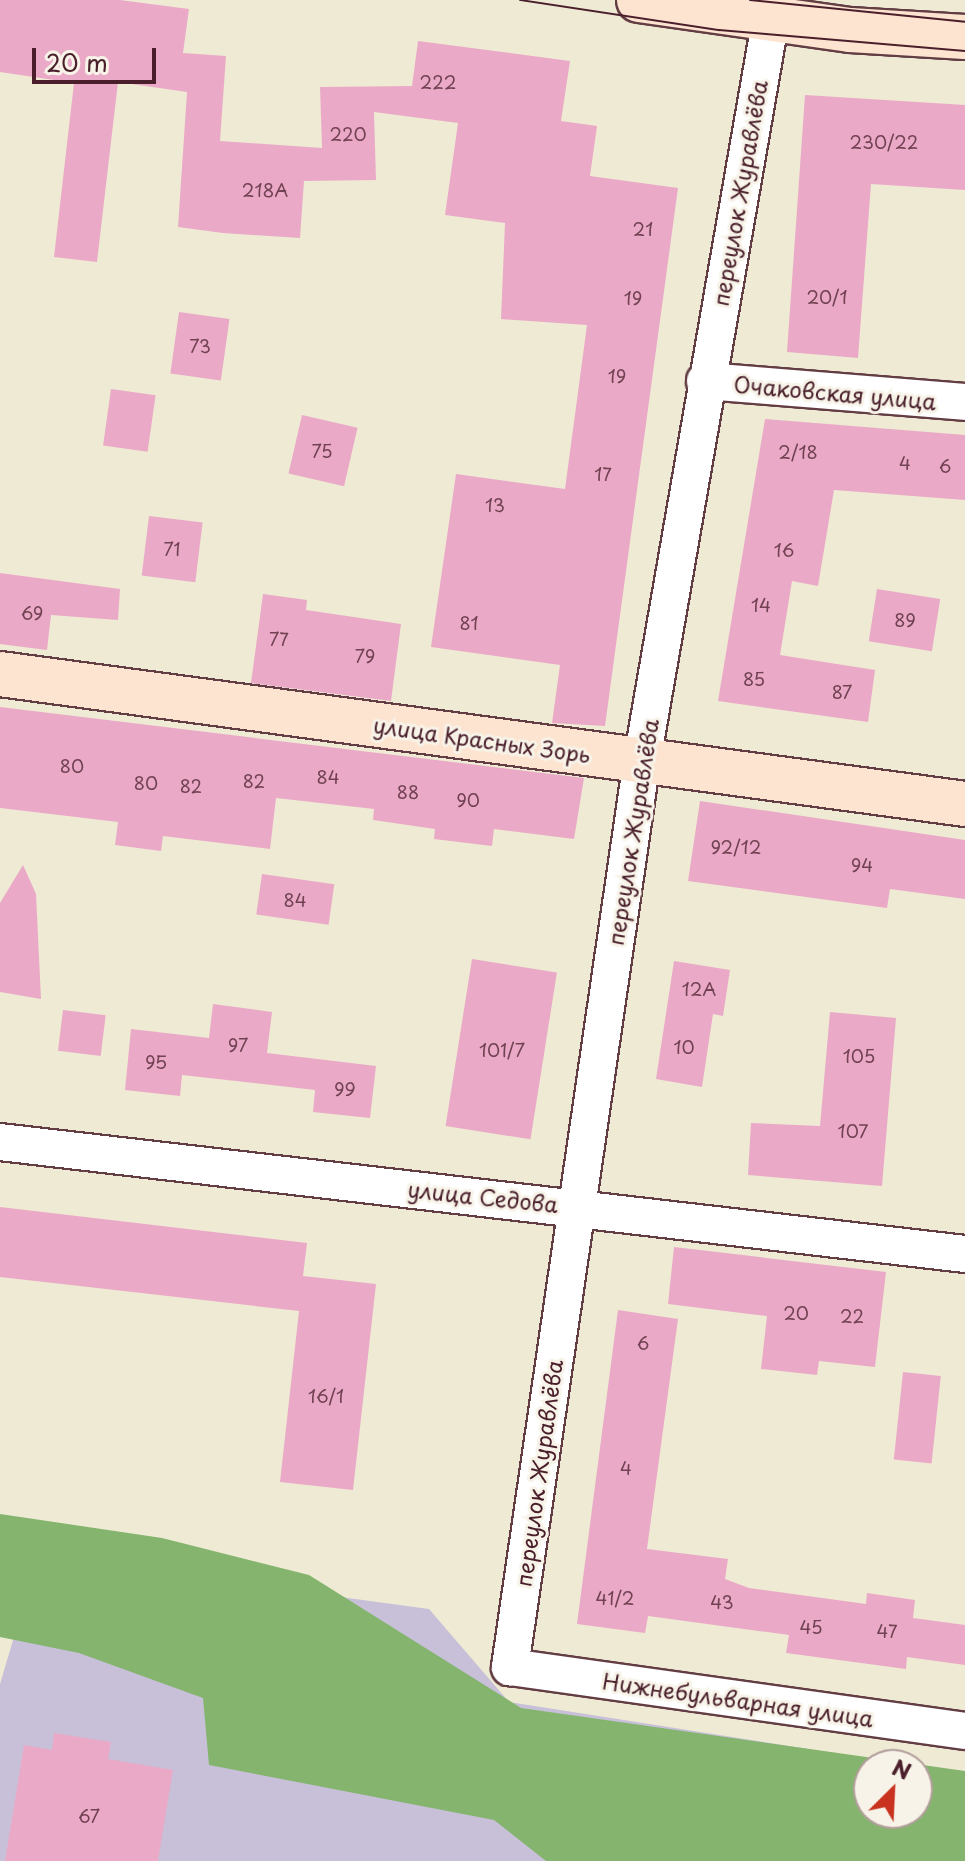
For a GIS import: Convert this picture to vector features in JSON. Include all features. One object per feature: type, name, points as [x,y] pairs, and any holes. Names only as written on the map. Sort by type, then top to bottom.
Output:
[{"type":"street","points":[[639,0],[773,9],[965,37]]},
{"type":"street","name":"переулок Журавлёва","points":[[510,1667],[642,760],[705,381],[773,9]]},
{"type":"street","name":"Очаковская улица","points":[[705,381],[965,402]]},
{"type":"street","name":"улица Красных Зорь","points":[[0,674],[965,804]]},
{"type":"street","name":"улица Седова","points":[[0,1142],[965,1254]]},
{"type":"street","name":"Нижнебульварная улица","points":[[510,1667],[965,1731]]},
{"type":"shaded area","points":[[38,1556],[429,1609],[509,1702],[853,1756],[853,1829],[933,1829],[965,1861],[0,1861],[0,1684]]},
{"type":"green space","points":[[0,1514],[162,1538],[309,1575],[521,1708],[853,1755],[853,1829],[933,1829],[933,1766],[965,1771],[965,1861],[546,1861],[494,1820],[209,1765],[203,1698],[79,1653],[0,1637]]},
{"type":"building","points":[[0,0],[120,0],[189,9],[183,53],[226,56],[220,141],[322,148],[320,87],[412,86],[418,41],[570,61],[561,121],[597,126],[590,176],[678,188],[605,726],[552,723],[560,665],[431,647],[456,474],[565,489],[587,325],[501,319],[505,223],[445,215],[458,123],[374,112],[376,180],[304,181],[300,238],[223,233],[178,227],[187,92],[118,82],[97,262],[54,257],[74,83],[0,72]]},
{"type":"building","points":[[805,95],[965,105],[965,190],[871,184],[858,358],[787,352]]},
{"type":"building","points":[[179,312],[230,319],[221,380],[170,373]]},
{"type":"building","points":[[111,389],[156,395],[148,452],[103,445]]},
{"type":"building","points":[[302,415],[358,428],[344,486],[289,473]]},
{"type":"building","points":[[765,419],[965,435],[965,500],[834,490],[818,586],[792,581],[780,655],[875,670],[868,722],[718,701]]},
{"type":"building","points":[[149,516],[203,523],[195,582],[142,576]]},
{"type":"building","points":[[0,573],[120,589],[118,620],[51,615],[47,650],[0,644]]},
{"type":"building","points":[[877,589],[940,599],[932,651],[869,641]]},
{"type":"building","points":[[263,594],[307,600],[306,610],[401,624],[391,701],[251,683]]},
{"type":"building","points":[[0,707],[584,778],[574,839],[494,829],[492,846],[434,839],[435,829],[373,820],[374,809],[276,798],[270,849],[163,836],[161,851],[115,845],[118,822],[0,808]]},
{"type":"building","points":[[700,801],[965,840],[965,899],[890,889],[887,908],[688,881]]},
{"type":"building","points":[[23,865],[36,894],[41,999],[0,992],[0,903]]},
{"type":"building","points":[[262,874],[334,884],[329,925],[256,915]]},
{"type":"building","points":[[472,959],[557,972],[531,1139],[446,1126]]},
{"type":"building","points":[[674,961],[730,970],[723,1016],[713,1014],[702,1087],[656,1079]]},
{"type":"building","points":[[213,1004],[272,1012],[267,1053],[376,1066],[370,1118],[313,1112],[315,1090],[182,1075],[180,1096],[125,1090],[131,1029],[209,1038]]},
{"type":"building","points":[[63,1010],[106,1015],[101,1056],[58,1051]]},
{"type":"building","points":[[830,1012],[896,1018],[882,1186],[748,1175],[751,1123],[820,1126]]},
{"type":"building","points":[[0,1207],[307,1243],[303,1276],[376,1284],[353,1490],[280,1482],[299,1311],[0,1277]]},
{"type":"building","points":[[674,1247],[886,1272],[875,1367],[819,1361],[817,1375],[761,1369],[767,1316],[668,1304]]},
{"type":"building","points":[[618,1310],[678,1319],[647,1549],[728,1559],[725,1579],[749,1588],[866,1604],[867,1593],[915,1600],[913,1618],[965,1625],[965,1665],[907,1657],[906,1669],[786,1653],[789,1635],[648,1616],[645,1633],[577,1624]]},
{"type":"building","points":[[903,1372],[941,1376],[932,1463],[894,1460]]},
{"type":"building","points":[[54,1733],[111,1742],[108,1759],[173,1770],[158,1861],[5,1861],[24,1745],[52,1750]]},
{"type":"tram line","points":[[520,0],[719,30],[965,51]]},
{"type":"tram line","points":[[750,0],[965,22]]}]
